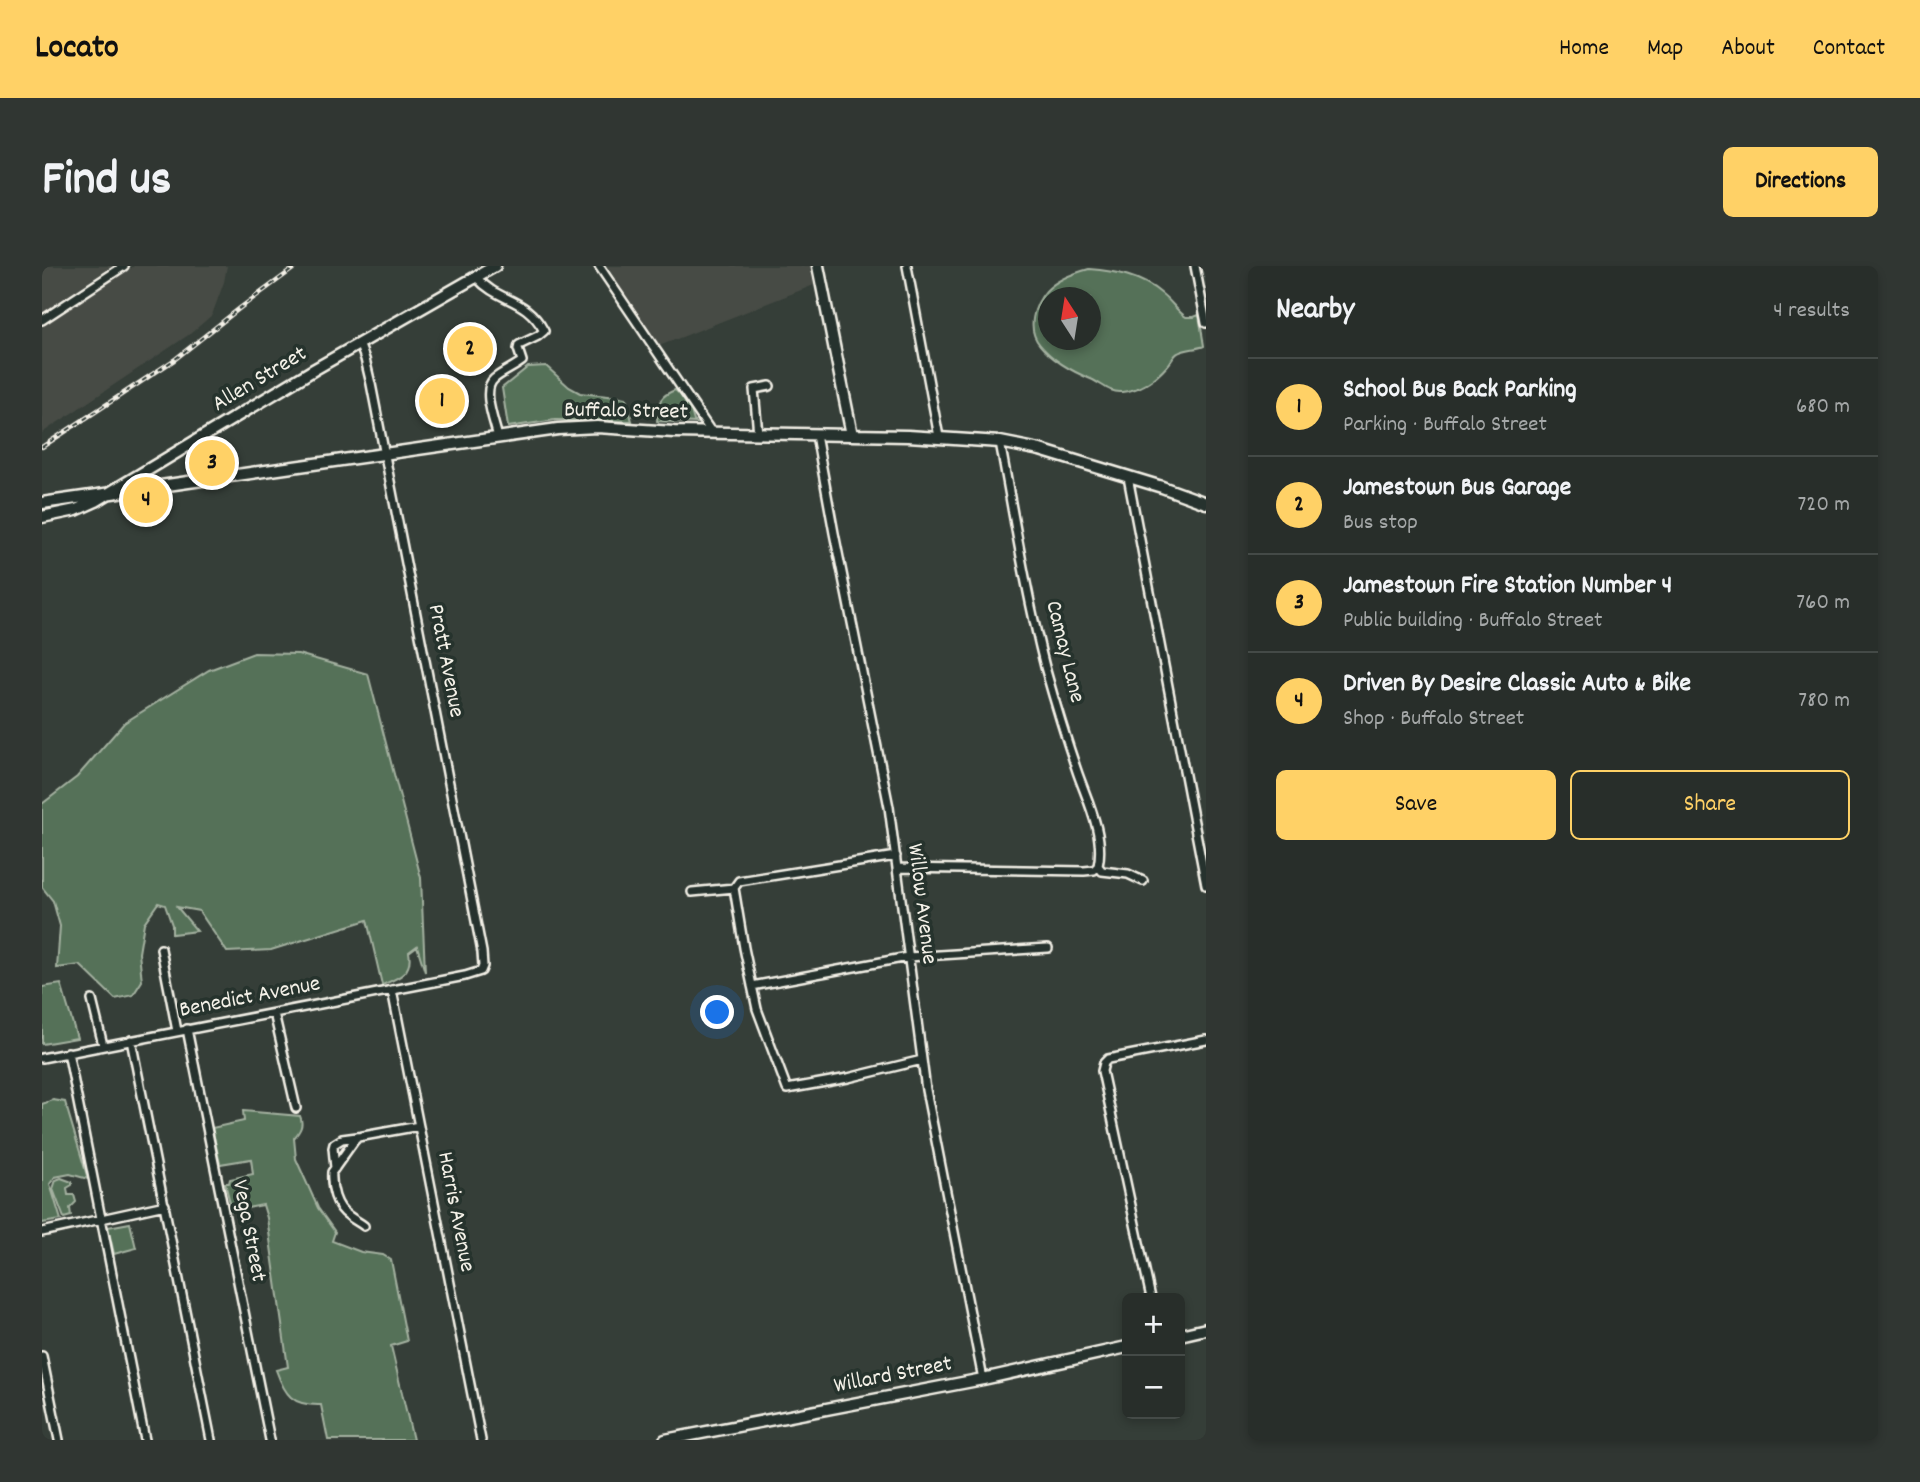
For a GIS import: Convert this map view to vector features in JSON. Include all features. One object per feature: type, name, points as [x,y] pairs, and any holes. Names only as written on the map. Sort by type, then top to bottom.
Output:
[{"type":"street","points":[[42,320],[124,266]]},
{"type":"street","name":"Allen Street","points":[[42,517],[69,512],[96,501],[359,343],[495,266]]},
{"type":"street","points":[[599,266],[712,433]]},
{"type":"street","points":[[818,266],[852,435]]},
{"type":"street","points":[[907,266],[939,438]]},
{"type":"street","points":[[1195,266],[1206,323]]},
{"type":"street","points":[[476,277],[490,290],[523,305],[534,315],[544,331],[519,345],[522,361],[490,384],[488,400],[498,438]]},
{"type":"street","name":"Pratt Avenue","points":[[359,343],[365,359],[482,954],[481,971],[465,976]]},
{"type":"street","points":[[758,434],[754,389],[770,386]]},
{"type":"street","name":"Buffalo Street","points":[[42,503],[585,427],[1000,442],[1040,450],[1206,503]]},
{"type":"street","name":"Willow Avenue","points":[[816,435],[889,807],[922,1060],[983,1378]]},
{"type":"street","name":"Camay Lane","points":[[1000,442],[1045,668],[1097,833],[1100,858],[1098,866]]},
{"type":"street","points":[[1128,477],[1206,885]]},
{"type":"street","points":[[66,499],[71,505],[69,512]]},
{"type":"street","points":[[897,856],[739,881],[734,888],[757,1009],[787,1089],[922,1060]]},
{"type":"street","points":[[898,868],[1084,871],[1094,870],[1098,866],[1102,871],[1128,874],[1143,881]]},
{"type":"street","points":[[692,892],[734,888]]},
{"type":"street","points":[[752,986],[908,957],[1048,948]]},
{"type":"street","points":[[161,949],[177,1031]]},
{"type":"street","name":"Benedict Avenue","points":[[42,1058],[465,976]]},
{"type":"street","name":"Harris Avenue","points":[[393,990],[481,1440]]},
{"type":"street","points":[[92,1000],[103,1045]]},
{"type":"street","points":[[275,1013],[296,1108]]},
{"type":"street","name":"Vega Street","points":[[187,1029],[270,1440]]},
{"type":"street","points":[[131,1040],[211,1440]]},
{"type":"street","points":[[1151,1293],[1102,1071],[1108,1059],[1206,1040]]},
{"type":"street","points":[[68,1052],[145,1440]]},
{"type":"street","points":[[335,1168],[333,1147],[342,1139],[419,1126]]},
{"type":"street","points":[[358,1137],[332,1176],[336,1201],[347,1215],[364,1226]]},
{"type":"street","points":[[42,1232],[165,1205]]},
{"type":"street","points":[[1185,1334],[1206,1329]]},
{"type":"street","name":"Willard Street","points":[[665,1440],[708,1436],[1122,1348]]},
{"type":"street","points":[[42,1356],[59,1440]]},
{"type":"shaded area","points":[[42,266],[112,266],[42,313]]},
{"type":"shaded area","points":[[134,266],[227,266],[212,315],[190,334],[42,433],[42,325]]},
{"type":"shaded area","points":[[607,266],[810,266],[814,285],[659,346]]},
{"type":"green space","points":[[1089,269],[1108,271],[1146,283],[1186,317],[1199,315],[1204,346],[1178,353],[1153,379],[1135,389],[1122,392],[1110,390],[1078,374],[1044,350],[1101,350],[1101,287],[1050,287],[1066,277]]},
{"type":"green space","points":[[1038,303],[1038,342],[1033,332]]},
{"type":"green space","points":[[546,366],[569,387],[580,393],[626,398],[632,421],[555,420],[508,427],[502,388],[528,367]]},
{"type":"green space","points":[[675,390],[685,400],[697,423],[657,421],[662,398]]},
{"type":"green space","points":[[254,653],[298,654],[368,674],[421,878],[425,972],[417,946],[409,952],[407,970],[382,985],[367,920],[271,950],[227,952],[199,911],[177,907],[197,931],[172,934],[172,925],[165,905],[158,903],[144,923],[139,953],[142,981],[133,995],[115,999],[80,965],[57,968],[60,926],[53,901],[42,887],[42,804],[77,777],[124,723],[209,670]]},
{"type":"green space","points":[[61,984],[77,1038],[42,1044],[42,987]]},
{"type":"green space","points":[[53,1100],[65,1102],[88,1179],[70,1174],[55,1177],[50,1184],[61,1220],[42,1223],[42,1104]]},
{"type":"green space","points":[[243,1111],[300,1116],[301,1128],[294,1138],[296,1159],[318,1208],[335,1232],[332,1241],[361,1252],[383,1255],[391,1260],[407,1341],[391,1346],[413,1440],[328,1440],[321,1405],[296,1401],[283,1386],[276,1370],[288,1367],[267,1218],[263,1205],[232,1211],[225,1183],[229,1183],[230,1179],[253,1174],[251,1159],[220,1164],[212,1128],[244,1121]]},
{"type":"green space","points":[[61,1178],[72,1182],[67,1188],[68,1195],[74,1195],[76,1202],[70,1208],[71,1216],[64,1218],[53,1189],[56,1180]]},
{"type":"green space","points":[[130,1223],[136,1248],[114,1254],[108,1227]]},
{"type":"railway","points":[[42,447],[174,360],[297,266]]},
{"type":"place","name":"Jamestown Bus Garage","points":[[470,349]]},
{"type":"place","name":"School Bus Back Parking","points":[[442,401]]},
{"type":"place","name":"Jamestown Fire Station Number 4","points":[[212,463]]},
{"type":"place","name":"Driven By Desire Classic Auto & Bike","points":[[146,500]]}]
